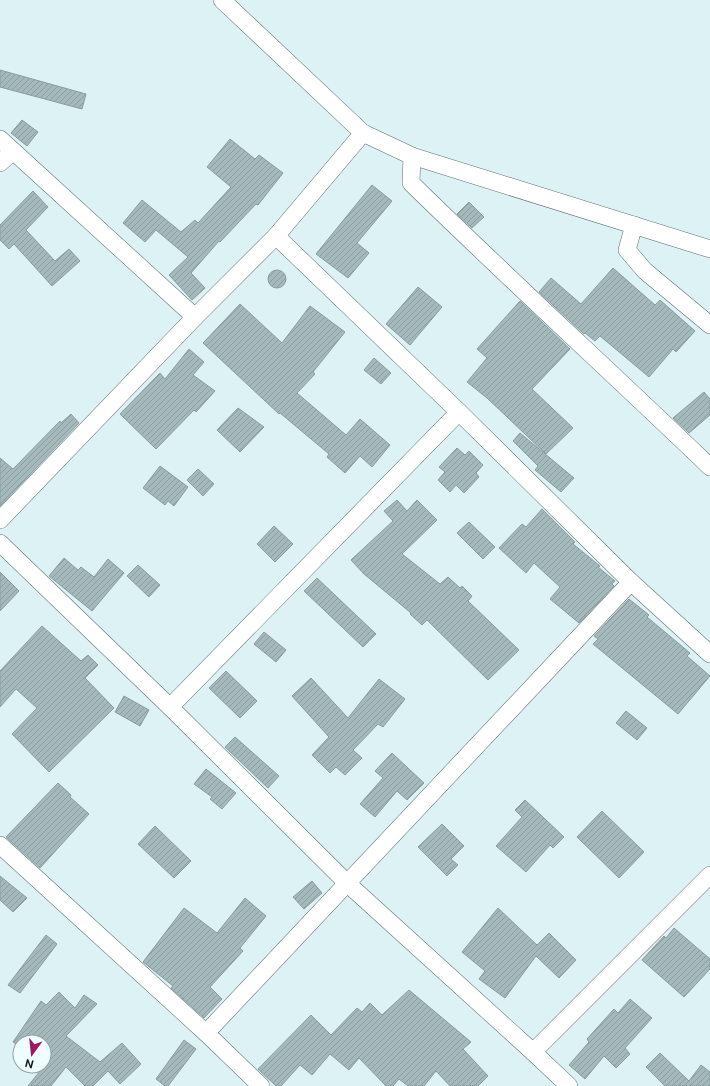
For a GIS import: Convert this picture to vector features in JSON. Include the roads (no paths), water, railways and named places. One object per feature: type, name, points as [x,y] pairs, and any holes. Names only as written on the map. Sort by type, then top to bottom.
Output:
[{"type":"street","points":[[222,0],[363,133],[412,156],[710,249]]},
{"type":"street","points":[[0,520],[195,317],[276,236],[363,133]]},
{"type":"street","points":[[0,139],[195,317]]},
{"type":"street","points":[[0,163],[13,151]]},
{"type":"street","points":[[412,156],[411,183],[456,228],[635,394],[710,467]]},
{"type":"street","points":[[634,225],[627,250],[645,271],[710,326]]},
{"type":"street","points":[[276,236],[459,412],[632,582],[710,654]]},
{"type":"street","points":[[170,707],[459,412]]},
{"type":"street","points":[[0,544],[170,707],[348,884],[534,1052],[569,1086]]},
{"type":"street","points":[[206,1033],[632,582]]},
{"type":"street","points":[[0,845],[206,1033],[261,1086]]},
{"type":"street","points":[[534,1052],[710,875]]}]
